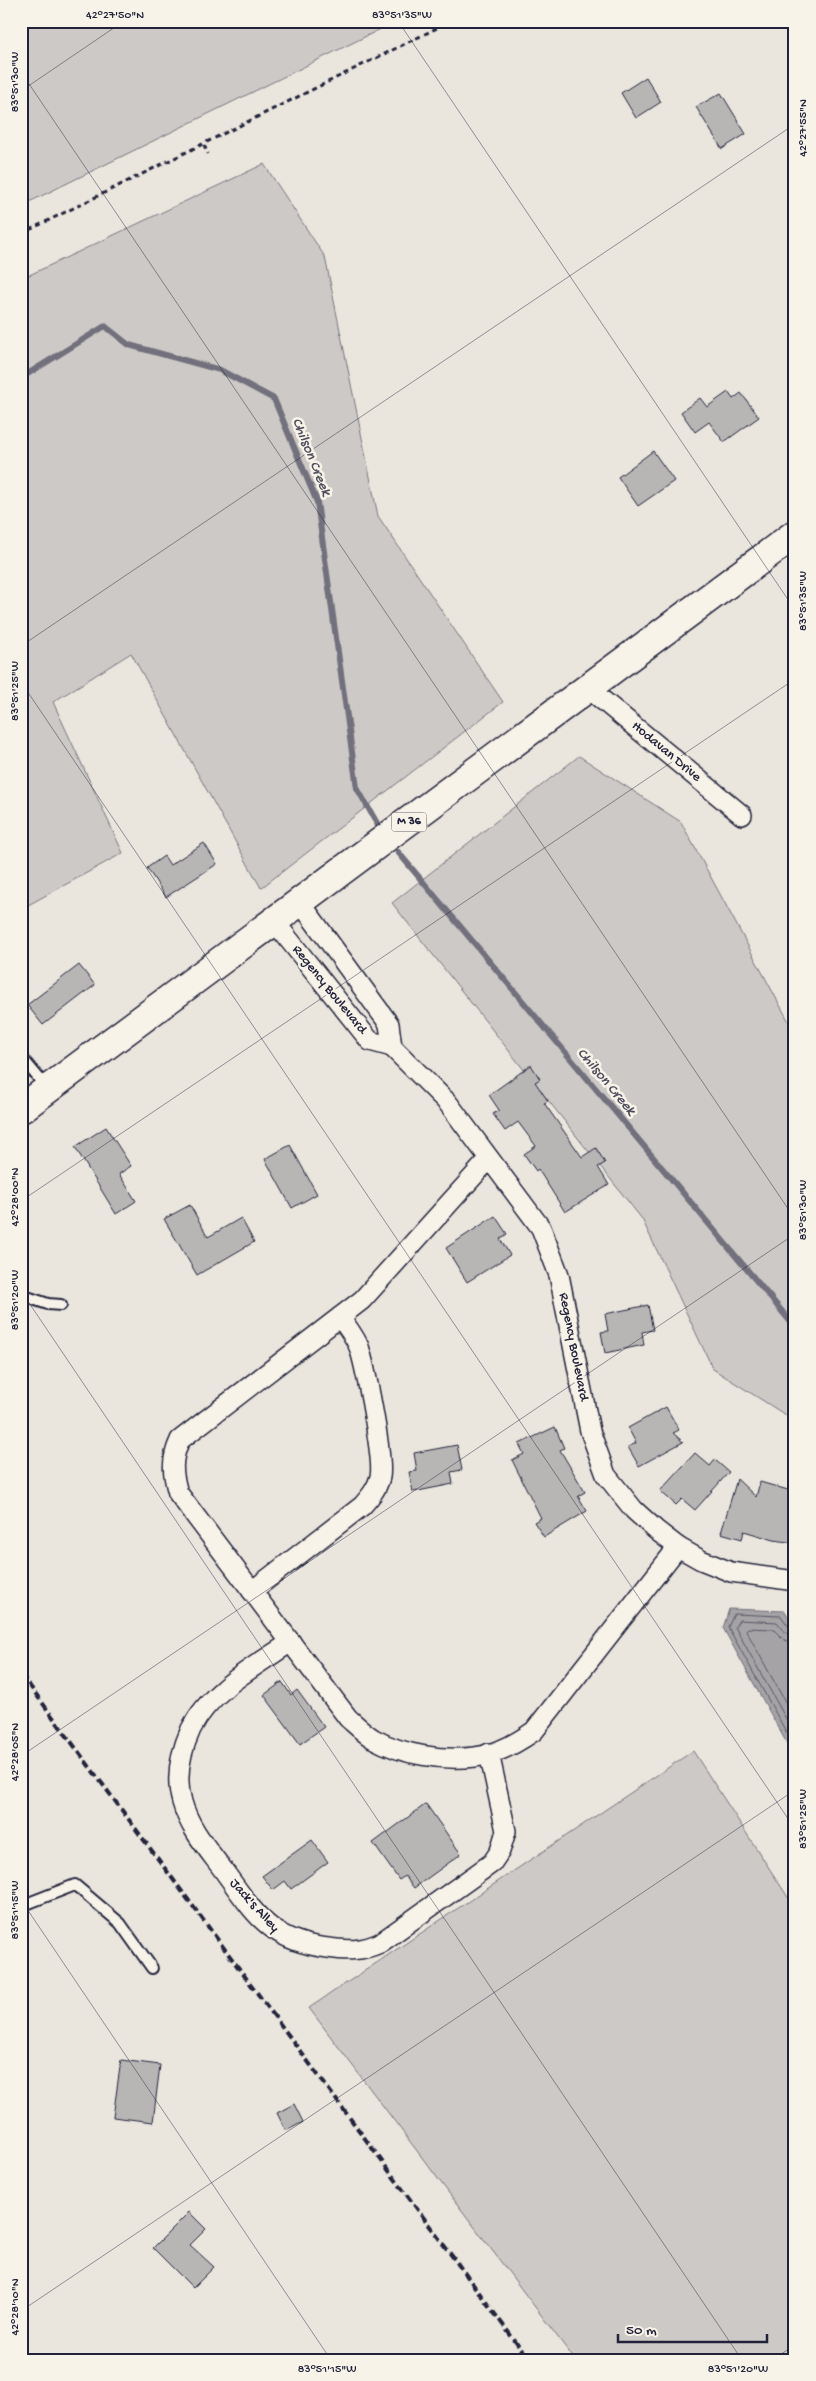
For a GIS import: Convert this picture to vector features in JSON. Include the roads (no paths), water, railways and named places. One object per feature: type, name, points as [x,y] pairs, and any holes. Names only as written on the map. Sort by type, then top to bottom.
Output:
[{"type":"main road","name":"M 36","points":[[21,1109],[589,689],[795,534]]},
{"type":"street","name":"Hodavan Drive","points":[[589,689],[742,815]]},
{"type":"street","name":"Regency Boulevard","points":[[300,902],[389,1024],[392,1047]]},
{"type":"street","name":"Regency Boulevard","points":[[274,921],[370,1041],[392,1047],[448,1103],[541,1228],[560,1275],[590,1431],[606,1475],[634,1510],[678,1547],[701,1560],[731,1572],[795,1581]]},
{"type":"street","points":[[489,1159],[383,1279],[362,1300],[180,1440],[172,1464],[173,1478],[178,1493],[348,1718],[374,1739],[398,1749],[438,1757],[476,1757],[517,1743],[534,1731],[678,1547]]},
{"type":"street","points":[[252,1591],[362,1506],[376,1489],[381,1475],[381,1460],[360,1348],[340,1317]]},
{"type":"street","name":"Jack's Alley","points":[[290,1642],[213,1699],[192,1727],[184,1749],[178,1777],[182,1802],[198,1836],[246,1901],[273,1931],[288,1939],[310,1946],[351,1951],[368,1949],[380,1943],[492,1863],[500,1850],[506,1831],[489,1753]]},
{"type":"lane","points":[[21,1057],[48,1089]]},
{"type":"lane","points":[[21,1295],[48,1304],[61,1305]]},
{"type":"lane","points":[[21,1906],[75,1886],[120,1923],[152,1968]]},
{"type":"water","points":[[729,1609],[785,1611],[795,1628],[795,1758],[723,1628]]},
{"type":"waterway","name":"Chilson Creek","points":[[21,378],[105,326],[129,345],[220,370],[274,399],[317,502],[357,788],[382,832]]},
{"type":"waterway","name":"Chilson Creek","points":[[398,852],[795,1327]]},
{"type":"railway","points":[[21,1674],[529,2360]]}]
